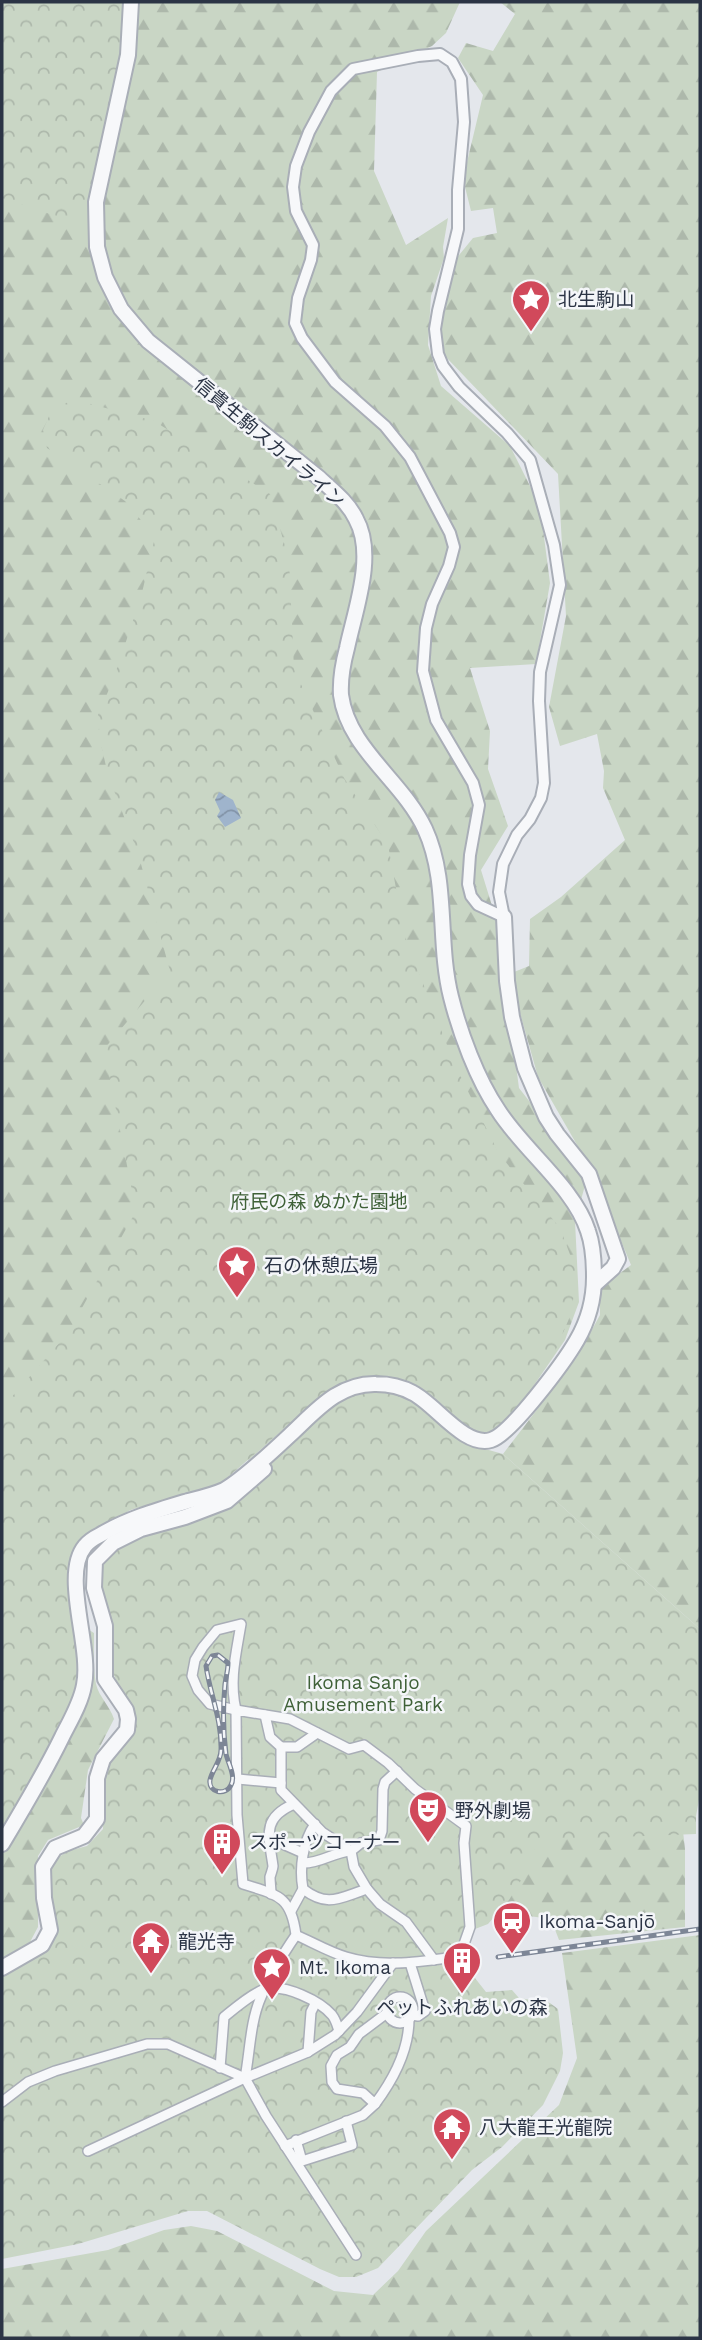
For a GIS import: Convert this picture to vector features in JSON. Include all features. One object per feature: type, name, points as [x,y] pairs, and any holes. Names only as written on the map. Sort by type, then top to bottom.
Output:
[{"type":"street","name":"信貴生駒スカイライン","points":[[2,1844],[47,1768],[75,1711],[85,1683],[76,1561],[86,1543],[113,1527],[159,1509],[227,1488],[290,1436],[326,1401],[352,1387],[373,1383],[414,1393],[473,1439],[488,1441],[496,1438],[518,1417],[575,1343],[586,1322],[594,1286],[594,1261],[589,1231],[575,1202],[497,1109],[481,1078],[456,1014],[448,985],[437,860],[425,830],[411,803],[356,736],[345,714],[341,690],[342,668],[365,549],[356,518],[344,501],[318,477],[148,341],[121,309],[105,277],[97,247],[96,202],[128,55],[131,2]]},
{"type":"street","points":[[504,917],[478,905],[471,895],[468,884],[469,864],[478,805],[473,783],[436,720],[423,671],[426,628],[432,604],[449,566],[454,547],[450,533],[405,451],[385,426],[335,382],[302,338],[295,323],[298,298],[311,260],[313,245],[296,211],[293,187],[296,166],[309,132],[331,91],[353,69],[440,54],[453,62],[461,79],[464,122],[458,190],[458,229],[435,329],[438,354],[443,366],[459,387],[508,433],[530,460],[554,545],[560,584],[540,672],[544,783],[541,798],[530,819],[517,835],[503,864],[499,892],[504,917],[506,973],[512,1017],[526,1068],[556,1134],[589,1174],[618,1259],[613,1268],[594,1286]]},
{"type":"street","points":[[2,1968],[42,1945],[50,1930],[44,1898],[43,1867],[55,1848],[84,1836],[97,1819],[97,1777],[103,1759],[127,1730],[126,1710],[105,1679],[105,1626],[94,1588],[95,1561],[113,1543],[141,1529],[185,1517],[227,1501],[275,1460],[290,1436]]},
{"type":"street","points":[[245,2078],[255,2017],[281,1956],[296,1935],[291,1911],[284,1900],[243,1884],[237,1815],[236,1710],[232,1690],[241,1624],[217,1630],[195,1660],[192,1676],[198,1690],[210,1704],[236,1710],[290,1719],[349,1749],[364,1745],[397,1771],[415,1790],[466,1826],[464,1843],[470,1927],[464,1944],[454,1957],[410,1963],[379,1963],[346,1957],[296,1935]]},
{"type":"street","points":[[265,1715],[270,1737],[281,1746],[296,1747],[317,1733]]},
{"type":"street","points":[[281,1746],[281,1790],[315,1824],[338,1844],[351,1851]]},
{"type":"street","points":[[270,1839],[317,1863],[351,1851],[360,1843],[379,1840],[382,1831],[383,1789],[385,1782],[397,1771]]},
{"type":"street","points":[[238,1779],[281,1783]]},
{"type":"street","points":[[271,1894],[272,1819],[281,1809],[294,1804]]},
{"type":"street","points":[[315,1824],[307,1835],[301,1881],[303,1889],[315,1899],[325,1902],[367,1889]]},
{"type":"street","points":[[351,1851],[354,1867],[367,1889],[380,1904],[406,1922],[434,1959]]},
{"type":"street","points":[[291,1911],[303,1889]]},
{"type":"street","points":[[88,2151],[245,2078],[308,2052],[339,2031],[357,2012],[393,1963]]},
{"type":"street","points":[[285,2146],[363,2115],[375,2104],[401,2061],[409,2033],[410,2017],[410,2002],[398,1997],[388,2004],[387,2013],[394,2022],[402,2023],[410,2017],[425,2011],[410,1963]]},
{"type":"street","points":[[220,2068],[224,2017],[265,1989],[286,1989],[315,2004],[335,2018],[339,2031]]},
{"type":"street","points":[[308,2052],[311,2012],[315,2004]]},
{"type":"street","points":[[375,2104],[363,2092],[337,2089],[332,2082],[331,2066],[337,2055],[350,2047],[359,2034],[387,2013]]},
{"type":"street","points":[[2,2102],[28,2082],[55,2071],[147,2045],[168,2044],[245,2078],[285,2146],[356,2255]]},
{"type":"street","points":[[296,2140],[302,2161],[352,2145],[346,2121]]},
{"type":"green space","points":[[2,2],[460,2],[446,33],[432,46],[377,72],[374,171],[406,245],[448,218],[444,258],[431,296],[428,345],[441,386],[510,446],[540,506],[550,583],[536,664],[470,668],[490,731],[488,769],[508,826],[481,870],[497,922],[519,1088],[571,1155],[586,1182],[575,1221],[579,1302],[565,1340],[528,1394],[500,1426],[467,1428],[427,1395],[335,1389],[322,1395],[250,1459],[130,1510],[85,1535],[71,1559],[73,1620],[94,1633],[96,1684],[114,1719],[88,1770],[81,1818],[84,1825],[48,1840],[38,1856],[38,1927],[30,1942],[2,1960]]},
{"type":"green space","points":[[2,2],[125,2],[120,71],[94,177],[89,227],[2,198]]},
{"type":"green space","points":[[500,2],[700,2],[700,1629],[503,1454],[577,1357],[600,1315],[600,1288],[631,1265],[592,1171],[538,1077],[509,974],[529,966],[530,919],[561,897],[625,840],[603,788],[604,771],[597,734],[560,746],[549,707],[566,616],[558,474],[444,355],[439,316],[455,260],[473,238],[497,233],[493,208],[471,211],[463,179],[483,95],[458,58],[466,43],[493,51],[515,14]]},
{"type":"green space","name":"府民の森 ぬかた園地","points":[[76,400],[154,421],[270,494],[289,560],[294,669],[344,778],[388,845],[405,937],[454,1063],[499,1154],[560,1228],[577,1273],[571,1314],[554,1354],[528,1394],[493,1432],[481,1434],[472,1431],[413,1387],[335,1389],[322,1395],[218,1486],[130,1510],[85,1535],[71,1559],[79,1667],[71,1713],[42,1757],[2,1830],[2,1408],[68,1333],[136,1211],[104,1049],[170,971],[138,853],[108,775],[100,740],[98,715],[113,680],[141,597],[155,537],[125,501],[47,448],[43,430],[53,407]]},
{"type":"green space","name":"Ikoma Sanjo Amusement Park","points":[[386,1390],[422,1402],[471,1445],[503,1454],[700,1629],[700,1794],[696,1834],[567,1839],[528,1852],[523,1877],[509,1900],[488,1924],[475,1929],[468,1941],[471,1973],[486,1992],[512,1990],[519,1998],[550,2003],[558,2009],[563,2053],[560,2071],[543,2105],[502,2147],[472,2170],[378,2268],[356,2277],[339,2277],[207,2211],[188,2211],[78,2244],[2,2259],[2,1977],[44,1951],[54,1936],[50,1863],[68,1851],[87,1846],[103,1829],[105,1764],[136,1728],[109,1663],[99,1581],[105,1560],[122,1545],[214,1512],[243,1496],[308,1422],[350,1393]]},
{"type":"green space","points":[[279,1556],[682,1822],[685,1849],[685,1927],[559,1940],[551,1919],[477,1909]]},
{"type":"green space","points":[[700,1935],[700,2338],[2,2338],[2,2269],[108,2250],[164,2230],[191,2226],[217,2231],[334,2291],[373,2295],[398,2271],[426,2231],[559,2105],[577,2058],[562,1953]]},
{"type":"water","points":[[219,792],[233,800],[241,818],[225,827],[217,816],[220,811],[215,800]]},
{"type":"railway","points":[[218,1655],[228,1663],[224,1692],[224,1728],[226,1754],[233,1778],[229,1788],[222,1792],[214,1790],[210,1784],[221,1754],[221,1739],[206,1666],[212,1656],[218,1655]]},
{"type":"railway","points":[[498,1957],[700,1929]]},
{"type":"place","name":"北生駒山","points":[[531,333]]},
{"type":"place","name":"石の休憩広場","points":[[237,1299]]},
{"type":"place","name":"野外劇場","points":[[428,1844]]},
{"type":"place","name":"スポーツコーナー","points":[[222,1876]]},
{"type":"place","name":"Ikoma-Sanjō","points":[[512,1955]]},
{"type":"place","name":"龍光寺","points":[[151,1975]]},
{"type":"place","name":"ペットふれあいの森","points":[[462,1995]]},
{"type":"place","name":"Mt. Ikoma","points":[[272,2001]]},
{"type":"place","name":"八大龍王光龍院","points":[[452,2161]]}]
